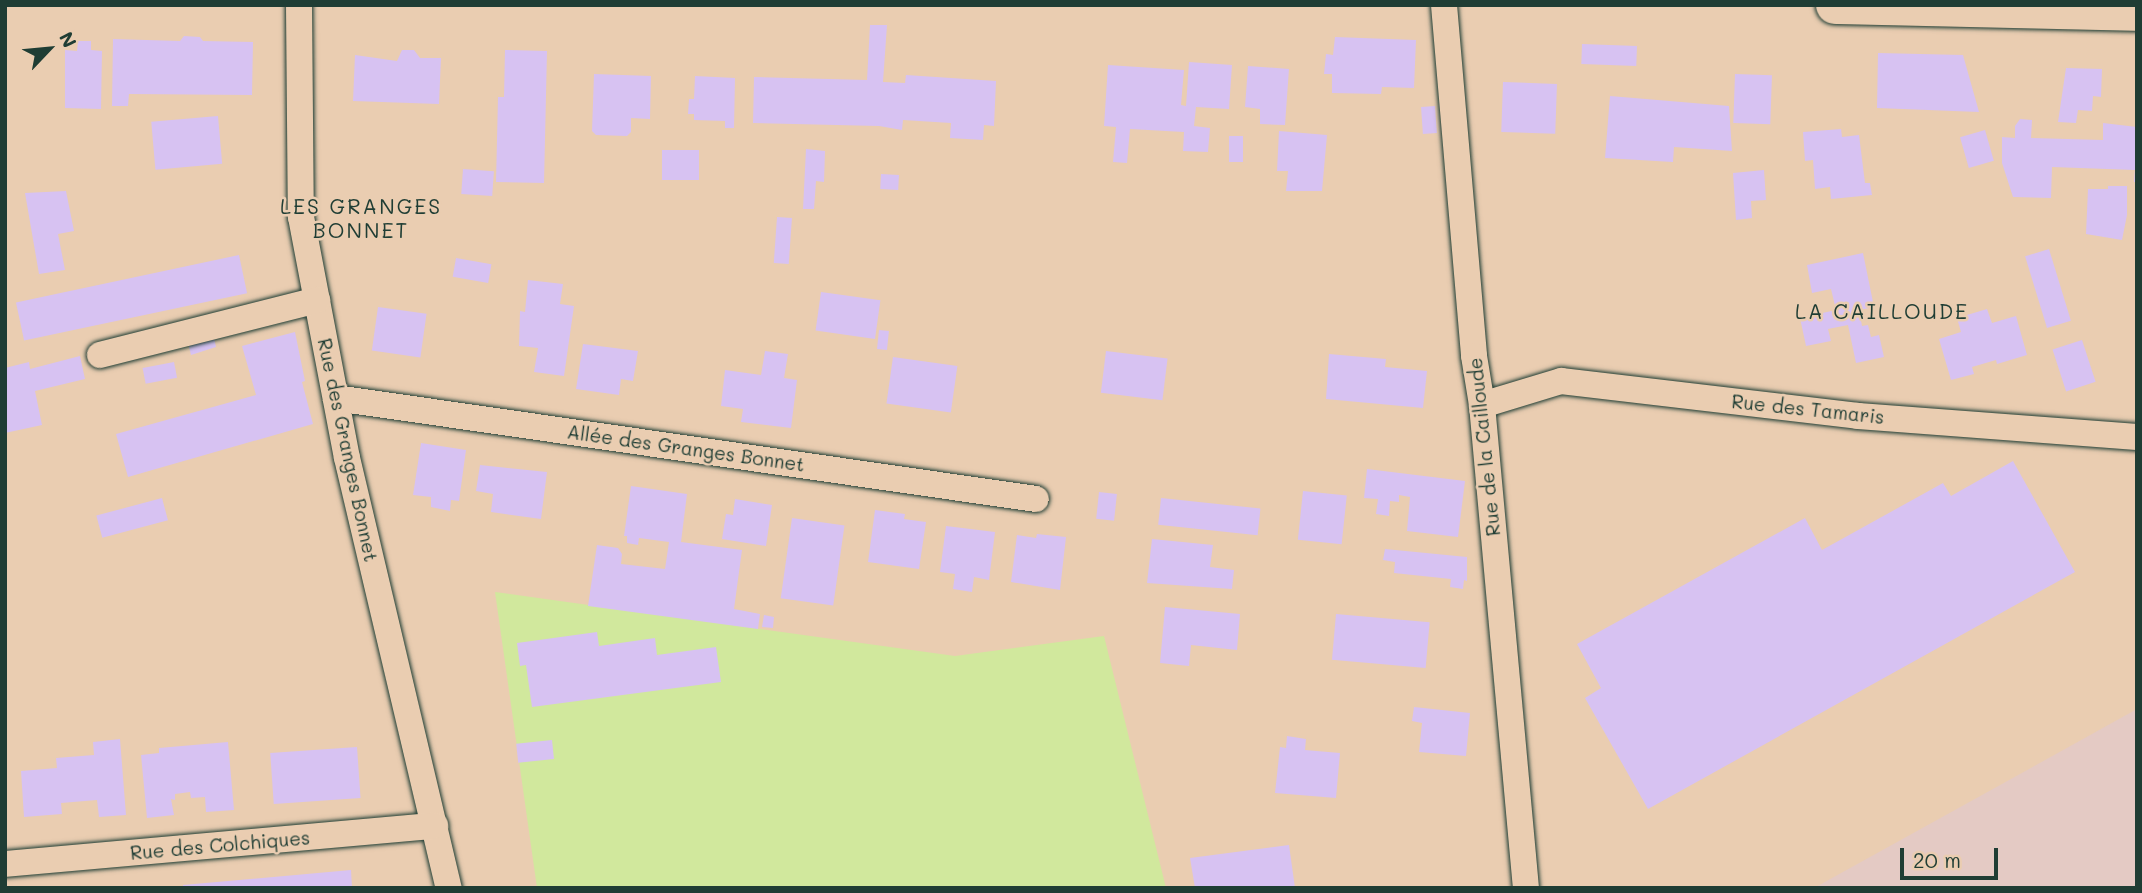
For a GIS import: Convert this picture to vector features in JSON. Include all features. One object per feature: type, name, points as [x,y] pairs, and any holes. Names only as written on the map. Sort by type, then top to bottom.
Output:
[{"type":"main road","points":[[1835,5],[2137,12]]},
{"type":"street","name":"Rue des Granges Bonnet","points":[[299,5],[302,217],[346,458],[449,888]]},
{"type":"street","name":"Rue de la Cailloude","points":[[1444,5],[1474,356],[1482,405],[1526,888]]},
{"type":"street","points":[[100,355],[317,300]]},
{"type":"street","name":"Rue des Tamaris","points":[[1482,405],[1561,381],[1858,416],[2137,437]]},
{"type":"street","name":"Allée des Granges Bonnet","points":[[335,398],[1036,499]]},
{"type":"street","name":"Rue des Colchiques","points":[[5,864],[435,826]]},
{"type":"shaded area","points":[[2137,709],[2137,888],[1814,888],[2065,749]]},
{"type":"green space","points":[[495,592],[955,656],[1104,636],[1166,888],[537,888]]},
{"type":"building","points":[[870,25],[887,25],[883,82],[905,83],[906,75],[996,81],[994,126],[984,125],[983,140],[950,138],[951,123],[903,120],[902,130],[879,126],[753,123],[754,77],[867,80]]},
{"type":"building","points":[[184,36],[200,37],[203,41],[253,42],[252,95],[129,94],[128,106],[112,106],[113,39],[180,41]]},
{"type":"building","points":[[1335,37],[1416,40],[1414,88],[1382,87],[1381,94],[1332,93],[1332,74],[1324,74],[1326,54],[1333,55]]},
{"type":"building","points":[[78,41],[91,41],[91,50],[102,51],[101,109],[65,108],[65,50],[77,51]]},
{"type":"building","points":[[1582,44],[1637,46],[1636,66],[1581,64]]},
{"type":"building","points":[[402,50],[414,50],[420,58],[441,58],[439,104],[353,101],[355,55],[397,61]]},
{"type":"building","points":[[505,50],[547,51],[544,183],[496,182],[498,97],[504,97]]},
{"type":"building","points":[[1878,53],[1963,55],[1979,112],[1877,108]]},
{"type":"building","points":[[1189,62],[1232,65],[1229,109],[1196,107],[1194,126],[1210,128],[1208,152],[1183,151],[1184,132],[1130,129],[1127,163],[1113,162],[1116,127],[1104,126],[1108,65],[1184,70],[1181,105],[1186,106]]},
{"type":"building","points":[[1248,66],[1289,69],[1285,125],[1260,124],[1260,109],[1245,107]]},
{"type":"building","points":[[2066,68],[2102,69],[2101,97],[2093,96],[2092,111],[2078,110],[2076,123],[2058,122]]},
{"type":"building","points":[[594,74],[651,76],[650,119],[631,118],[631,132],[627,136],[596,135],[592,131]]},
{"type":"building","points":[[1735,74],[1772,75],[1770,124],[1733,123]]},
{"type":"building","points":[[695,76],[735,78],[734,128],[725,128],[725,121],[694,120],[694,114],[688,114],[689,99],[694,99]]},
{"type":"building","points":[[1503,82],[1557,84],[1555,134],[1501,132]]},
{"type":"building","points":[[1610,96],[1729,106],[1732,151],[1674,147],[1673,162],[1605,158]]},
{"type":"building","points":[[1435,106],[1437,133],[1423,134],[1421,107]]},
{"type":"building","points":[[218,116],[222,164],[155,170],[151,122]]},
{"type":"building","points":[[2020,119],[2032,120],[2031,138],[2103,140],[2103,123],[2137,127],[2137,182],[2134,182],[2135,170],[2052,167],[2051,198],[2013,197],[2002,163],[2002,137],[2015,138],[2015,126]]},
{"type":"building","points":[[1841,129],[1842,137],[1859,135],[1865,183],[1870,183],[1872,195],[1831,199],[1830,187],[1815,189],[1813,160],[1805,161],[1803,132]]},
{"type":"building","points":[[1985,130],[1994,161],[1969,168],[1960,137]]},
{"type":"building","points":[[1279,131],[1327,135],[1322,191],[1286,191],[1288,171],[1277,171]]},
{"type":"building","points":[[1229,136],[1243,136],[1243,162],[1229,162]]},
{"type":"building","points":[[806,149],[825,151],[824,182],[816,181],[814,209],[803,209]]},
{"type":"building","points":[[662,150],[699,150],[699,180],[662,180]]},
{"type":"building","points":[[463,169],[494,171],[492,196],[461,194]]},
{"type":"building","points":[[1764,170],[1766,200],[1751,201],[1752,218],[1736,220],[1733,173]]},
{"type":"building","points":[[881,174],[899,175],[898,190],[880,189]]},
{"type":"building","points":[[2108,186],[2127,186],[2127,215],[2122,240],[2086,234],[2088,189],[2108,189]]},
{"type":"building","points":[[66,191],[74,231],[58,234],[65,270],[39,274],[25,193]]},
{"type":"building","points":[[777,217],[792,218],[789,264],[774,263]]},
{"type":"building","points":[[2049,249],[2071,321],[2047,328],[2025,256]]},
{"type":"building","points":[[1863,253],[1874,307],[1859,310],[1862,326],[1868,325],[1871,337],[1879,335],[1884,357],[1856,363],[1848,325],[1828,329],[1831,341],[1806,346],[1800,318],[1836,310],[1831,289],[1812,293],[1807,265]]},
{"type":"building","points":[[239,255],[247,293],[24,341],[16,302]]},
{"type":"building","points":[[456,258],[491,264],[488,283],[453,277]]},
{"type":"building","points":[[528,280],[563,284],[560,304],[574,306],[564,376],[534,372],[538,348],[519,346],[520,311],[525,312]]},
{"type":"building","points":[[821,292],[880,300],[875,339],[816,331]]},
{"type":"building","points":[[378,307],[427,314],[420,357],[372,351]]},
{"type":"building","points":[[1987,309],[1992,323],[2016,316],[2027,355],[1997,364],[1996,360],[1972,367],[1974,374],[1951,380],[1939,339],[1961,332],[1957,318]]},
{"type":"building","points":[[879,330],[889,331],[887,350],[877,349]]},
{"type":"building","points":[[295,332],[305,381],[302,382],[313,424],[128,477],[116,434],[256,395],[242,346]]},
{"type":"building","points":[[213,333],[216,347],[191,355],[187,339]]},
{"type":"building","points":[[2082,340],[2096,382],[2066,391],[2053,350]]},
{"type":"building","points":[[583,344],[638,351],[633,381],[621,379],[619,395],[576,389]]},
{"type":"building","points":[[765,351],[788,354],[784,378],[797,380],[791,428],[741,422],[743,409],[721,406],[725,370],[761,375]]},
{"type":"building","points":[[1106,351],[1168,359],[1162,400],[1101,393]]},
{"type":"building","points":[[1329,354],[1386,359],[1385,367],[1427,371],[1423,408],[1326,399]]},
{"type":"building","points":[[80,356],[85,379],[35,391],[42,425],[5,433],[5,368],[29,362],[30,369]]},
{"type":"building","points":[[893,357],[957,366],[951,413],[886,404]]},
{"type":"building","points":[[174,362],[177,378],[146,384],[143,368]]},
{"type":"building","points":[[421,443],[466,450],[459,501],[451,500],[450,511],[431,507],[431,497],[413,495]]},
{"type":"building","points":[[2013,461],[2075,572],[1648,809],[1585,698],[1601,688],[1577,644],[1805,518],[1822,550],[1943,483],[1951,496]]},
{"type":"building","points":[[480,465],[547,472],[541,519],[491,512],[493,494],[476,491]]},
{"type":"building","points":[[1367,469],[1465,481],[1458,537],[1407,531],[1410,497],[1399,495],[1399,502],[1390,501],[1389,516],[1376,514],[1378,499],[1364,498]]},
{"type":"building","points":[[631,486],[687,494],[681,542],[742,550],[734,609],[760,614],[758,629],[588,606],[597,545],[618,548],[622,554],[621,564],[665,569],[669,542],[639,538],[638,545],[627,543],[627,536],[624,536]]},
{"type":"building","points":[[1303,491],[1347,496],[1342,544],[1298,540]]},
{"type":"building","points":[[1099,492],[1117,494],[1114,521],[1096,519]]},
{"type":"building","points":[[162,498],[168,520],[102,538],[96,516]]},
{"type":"building","points":[[1161,498],[1260,508],[1258,535],[1158,525]]},
{"type":"building","points":[[735,499],[772,505],[766,546],[722,539],[726,514],[733,515]]},
{"type":"building","points":[[875,510],[905,514],[904,519],[926,522],[919,569],[868,562]]},
{"type":"building","points":[[792,518],[844,525],[833,606],[781,598]]},
{"type":"building","points":[[946,526],[995,532],[989,580],[974,577],[972,592],[953,589],[955,574],[940,572]]},
{"type":"building","points":[[1037,534],[1066,537],[1060,590],[1011,582],[1017,535],[1036,538]]},
{"type":"building","points":[[1152,539],[1213,545],[1210,567],[1234,570],[1232,589],[1147,583]]},
{"type":"building","points":[[1385,549],[1467,557],[1467,581],[1464,580],[1463,589],[1450,587],[1451,579],[1394,573],[1395,562],[1383,560]]},
{"type":"building","points":[[1165,607],[1240,614],[1237,650],[1191,645],[1189,666],[1160,663]]},
{"type":"building","points":[[1336,614],[1430,622],[1426,668],[1332,660]]},
{"type":"building","points":[[764,615],[774,617],[773,628],[762,627]]},
{"type":"building","points":[[597,632],[599,646],[655,638],[657,655],[716,647],[721,682],[532,707],[526,665],[520,666],[517,643]]},
{"type":"building","points":[[1414,707],[1470,713],[1466,756],[1419,752],[1422,723],[1412,721]]},
{"type":"building","points":[[1287,736],[1306,739],[1305,750],[1340,753],[1336,798],[1275,793],[1280,747],[1286,748]]},
{"type":"building","points":[[120,739],[126,815],[99,817],[97,800],[61,803],[62,814],[24,817],[21,771],[57,768],[56,758],[94,755],[93,742]]},
{"type":"building","points":[[552,740],[554,759],[518,763],[516,744]]},
{"type":"building","points":[[228,742],[234,810],[206,812],[205,797],[191,798],[190,792],[175,794],[175,800],[171,799],[174,815],[147,818],[141,755],[159,753],[159,748]]},
{"type":"building","points":[[357,747],[361,798],[274,804],[270,753]]},
{"type":"building","points":[[1289,845],[1295,888],[1195,888],[1190,858]]},
{"type":"building","points":[[351,870],[352,888],[183,888],[183,885]]},
{"type":"district","name":"LES GRANGES BONNET","points":[[361,218]]},
{"type":"district","name":"LA CAILLOUDE","points":[[1882,311]]}]
